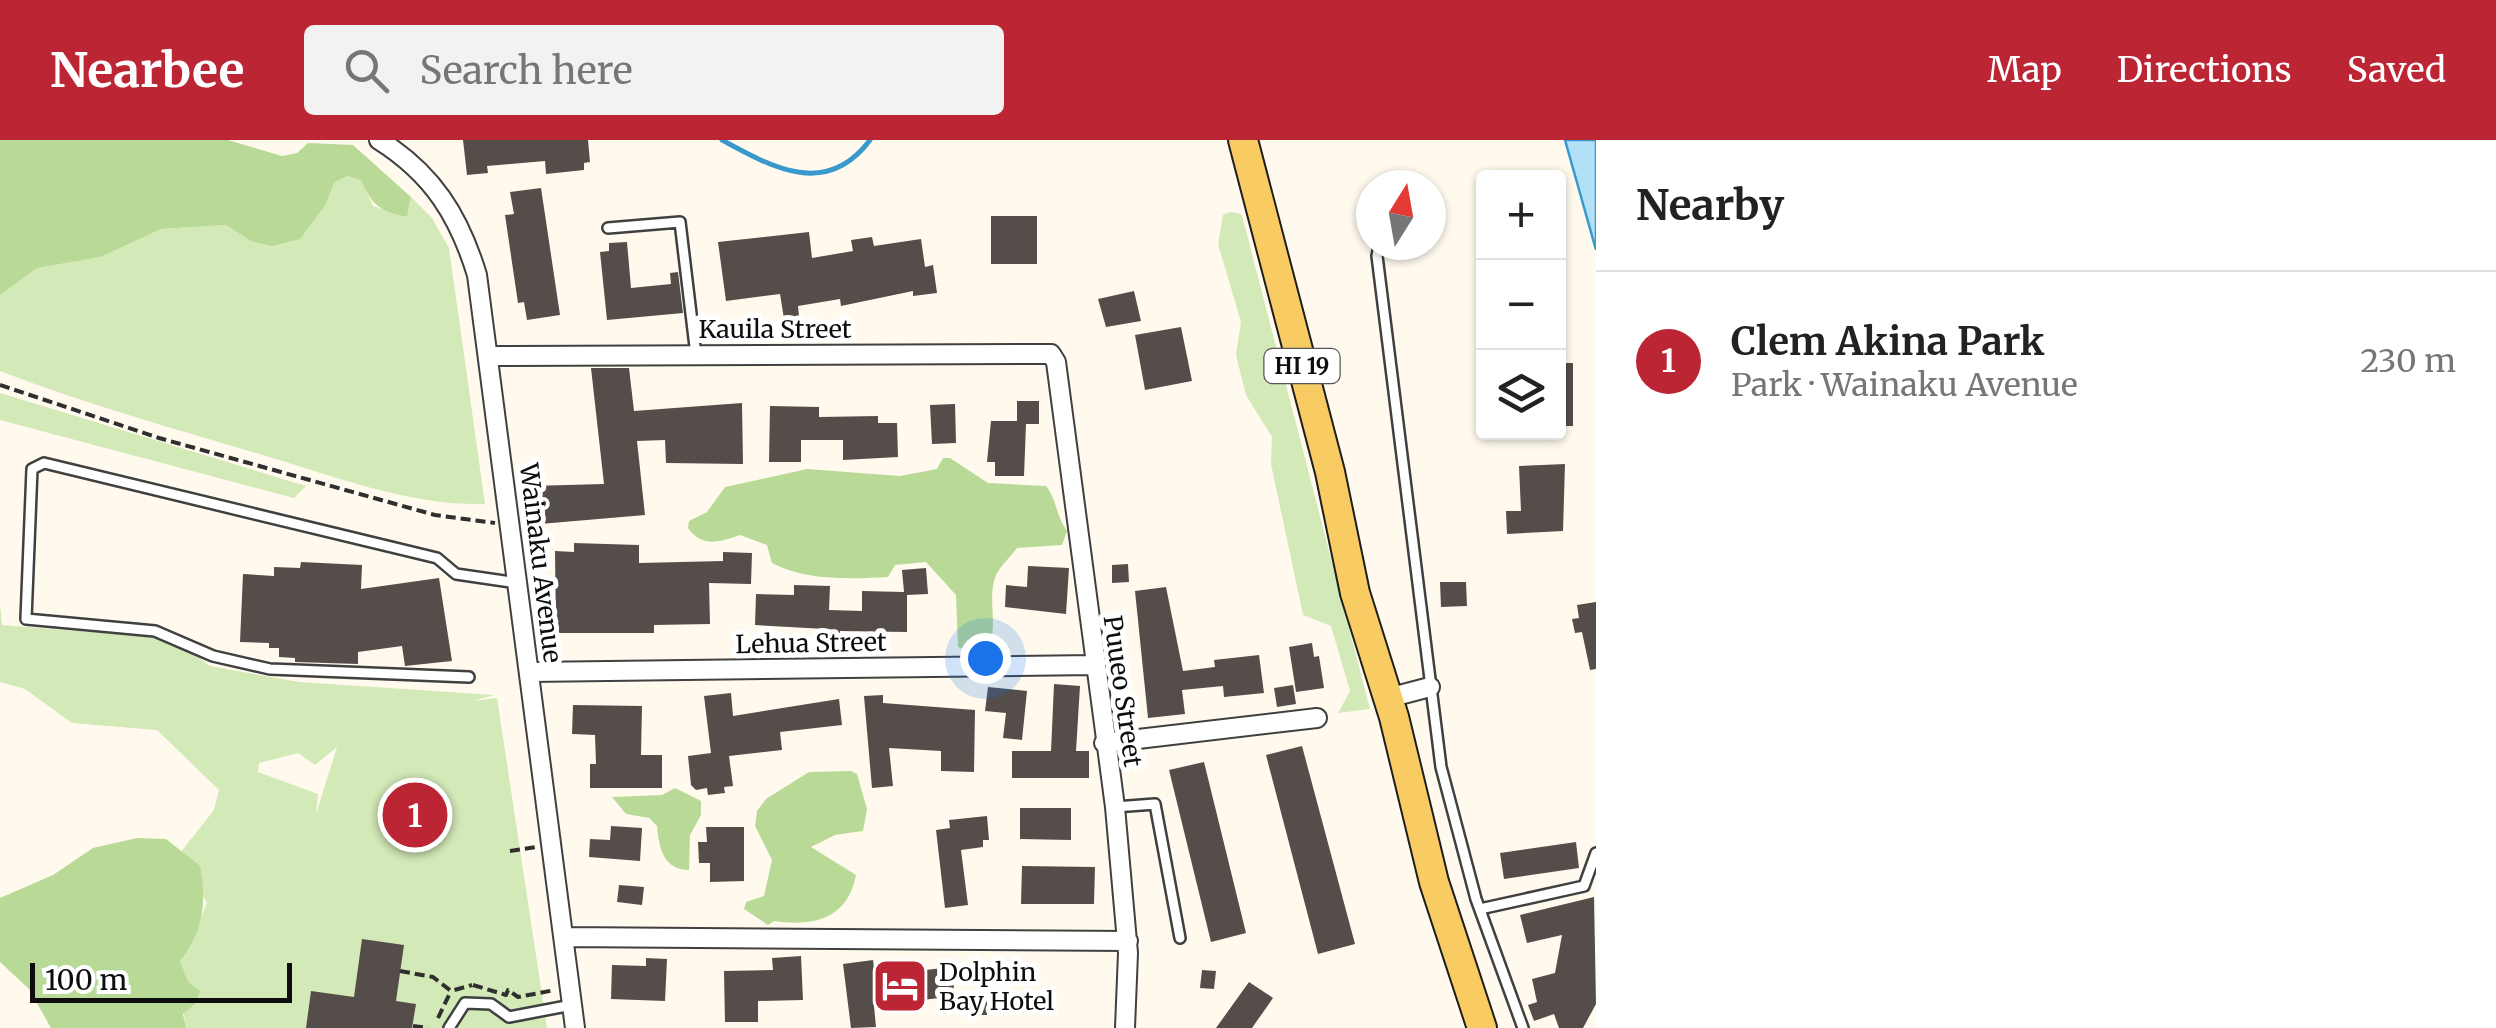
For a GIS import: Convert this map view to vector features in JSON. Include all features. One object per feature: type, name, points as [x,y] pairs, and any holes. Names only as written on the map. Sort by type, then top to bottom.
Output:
[{"type":"main road","name":"HI 19","points":[[1243,140],[1330,472],[1355,593],[1388,698],[1434,882],[1482,1028]]},
{"type":"street","name":"Wainaku Avenue","points":[[379,140],[426,176],[455,216],[477,275],[575,1028]]},
{"type":"street","name":"Kauila Street","points":[[489,356],[1044,352],[1056,362]]},
{"type":"street","name":"Puueo Street","points":[[1056,362],[1093,664],[1115,806],[1128,941],[1125,1028]]},
{"type":"street","name":"Lehua Street","points":[[530,672],[1093,664]]},
{"type":"street","points":[[1388,698],[1430,687]]},
{"type":"street","points":[[1104,743],[1317,718]]},
{"type":"street","points":[[566,938],[1128,941]]},
{"type":"lane","points":[[608,228],[680,222],[696,355]]},
{"type":"lane","points":[[1378,260],[1388,314],[1430,687],[1454,822],[1523,1028]]},
{"type":"lane","points":[[470,677],[287,671],[222,659],[155,631],[26,620],[23,612],[32,469],[44,463],[437,558],[456,574],[518,583]]},
{"type":"lane","points":[[1115,806],[1155,804],[1180,938]]},
{"type":"lane","points":[[1480,909],[1584,886],[1596,853]]},
{"type":"lane","points":[[448,1028],[465,1004],[491,1004],[509,1023],[571,997]]},
{"type":"path","points":[[0,384],[159,438],[434,515],[485,524],[510,522]]},
{"type":"path","points":[[510,852],[551,844]]},
{"type":"path","points":[[400,971],[433,977],[451,991]]},
{"type":"path","points":[[473,985],[475,1004]]},
{"type":"path","points":[[451,991],[473,985],[506,995],[508,990],[518,996],[571,997]]},
{"type":"path","points":[[436,1028],[451,991]]},
{"type":"path","points":[[413,1026],[425,1028]]},
{"type":"green space","points":[[0,140],[228,140],[282,156],[297,153],[308,143],[353,145],[411,197],[407,217],[390,212],[373,201],[361,180],[347,176],[334,183],[326,204],[300,239],[272,246],[251,241],[226,225],[161,229],[101,257],[37,268],[0,295]]},
{"type":"green space","points":[[347,176],[361,179],[373,206],[407,217],[411,197],[432,218],[449,248],[485,504],[430,500],[376,489],[134,417],[0,371],[0,295],[37,268],[101,257],[161,229],[226,225],[251,241],[326,204],[334,183]]},
{"type":"green space","points":[[1241,214],[1245,227],[1370,709],[1338,713],[1350,691],[1331,626],[1303,615],[1271,464],[1272,437],[1246,395],[1236,355],[1241,322],[1218,244],[1223,215]]},
{"type":"green space","points":[[0,393],[306,486],[294,498],[0,420]]},
{"type":"green space","points":[[943,458],[950,458],[988,483],[1046,486],[1067,531],[1062,545],[1017,548],[998,572],[993,584],[992,632],[987,649],[972,652],[958,647],[956,595],[926,562],[895,565],[888,577],[814,576],[772,563],[767,545],[740,535],[706,541],[688,528],[689,521],[707,512],[725,487],[807,469],[900,476],[937,469]]},
{"type":"green space","points":[[0,604],[2,625],[165,638],[181,644],[210,666],[299,682],[494,695],[473,701],[497,698],[547,1028],[186,1028],[180,962],[194,939],[207,903],[180,853],[214,810],[219,790],[157,730],[72,723],[25,689],[0,682]],"holes":[[[337,747],[316,814],[318,794],[258,772],[259,763],[298,753],[315,765]]]},
{"type":"green space","points":[[809,772],[857,774],[867,809],[863,831],[835,835],[811,847],[856,875],[852,890],[846,901],[827,916],[803,922],[774,921],[768,925],[744,909],[746,902],[764,896],[772,860],[755,826],[757,811],[766,799]]},
{"type":"green space","points":[[675,788],[701,801],[701,815],[690,835],[689,870],[668,862],[657,826],[649,818],[626,814],[612,797],[662,795]]},
{"type":"green space","points":[[137,838],[166,839],[200,866],[201,917],[180,962],[188,982],[200,991],[195,1004],[183,1014],[186,1028],[51,1028],[29,989],[0,962],[0,898],[53,875],[93,848]]},
{"type":"water","points":[[1565,140],[1596,140],[1596,250]]},
{"type":"building","points":[[463,140],[588,140],[590,162],[584,163],[584,170],[546,174],[545,161],[487,166],[488,173],[467,175]]},
{"type":"building","points":[[541,188],[560,315],[527,320],[524,302],[518,303],[505,215],[514,214],[510,192]]},
{"type":"building","points":[[991,216],[1037,216],[1037,264],[991,264]]},
{"type":"building","points":[[809,232],[812,258],[853,251],[851,240],[872,237],[874,246],[921,239],[925,267],[933,265],[937,293],[913,296],[913,291],[841,306],[840,299],[798,306],[799,316],[784,319],[780,294],[726,301],[718,242]]},
{"type":"building","points":[[627,242],[631,288],[671,284],[670,273],[678,272],[683,313],[607,320],[600,252],[609,251],[609,243]]},
{"type":"building","points":[[1134,291],[1141,321],[1106,327],[1098,299]]},
{"type":"building","points":[[1181,327],[1192,381],[1145,390],[1135,335]]},
{"type":"building","points":[[1566,363],[1573,363],[1573,426],[1566,426]]},
{"type":"building","points":[[591,368],[629,368],[634,411],[742,403],[743,464],[666,463],[665,440],[637,441],[645,515],[540,524],[530,486],[604,484]]},
{"type":"building","points":[[1017,401],[1039,401],[1039,424],[1026,424],[1024,476],[995,476],[995,462],[987,462],[991,421],[1017,421]]},
{"type":"building","points":[[955,404],[956,443],[932,444],[930,405]]},
{"type":"building","points":[[770,406],[819,407],[819,417],[878,416],[878,423],[897,423],[898,457],[843,460],[843,440],[801,440],[801,462],[769,462]]},
{"type":"building","points":[[1565,464],[1563,531],[1507,534],[1506,511],[1521,511],[1519,466]]},
{"type":"building","points":[[574,543],[639,545],[639,563],[723,561],[723,552],[752,553],[751,584],[709,583],[710,624],[654,625],[654,633],[556,633],[555,551],[574,552]]},
{"type":"building","points":[[301,562],[362,565],[361,589],[439,578],[452,661],[405,666],[402,646],[358,652],[358,664],[295,662],[295,658],[279,657],[279,648],[269,648],[269,643],[240,642],[243,574],[274,576],[274,567],[300,568]]},
{"type":"building","points":[[1128,564],[1129,582],[1112,583],[1112,565]]},
{"type":"building","points":[[1028,566],[1069,568],[1066,614],[1005,607],[1006,585],[1027,587]]},
{"type":"building","points":[[926,568],[928,594],[907,595],[907,632],[840,631],[841,650],[825,651],[825,629],[755,625],[756,594],[794,595],[794,585],[830,586],[829,610],[862,611],[862,591],[904,592],[902,570]]},
{"type":"building","points":[[1440,582],[1466,582],[1467,606],[1441,607]]},
{"type":"building","points":[[1166,587],[1183,671],[1215,667],[1214,660],[1259,655],[1264,693],[1224,697],[1223,686],[1182,690],[1185,714],[1148,718],[1135,591]]},
{"type":"building","points":[[1596,602],[1596,669],[1590,670],[1582,632],[1575,633],[1572,619],[1579,618],[1577,605]]},
{"type":"building","points":[[1312,643],[1314,657],[1319,656],[1324,688],[1296,692],[1289,647]]},
{"type":"building","points":[[1054,684],[1080,686],[1076,751],[1089,751],[1089,778],[1012,778],[1012,751],[1051,751]]},
{"type":"building","points":[[1293,685],[1296,704],[1277,707],[1274,688]]},
{"type":"building","points":[[988,687],[1027,691],[1022,740],[1003,738],[1006,713],[985,711]]},
{"type":"building","points":[[731,693],[733,716],[839,699],[842,725],[780,732],[782,750],[729,756],[733,786],[724,787],[725,793],[708,795],[707,788],[696,790],[691,785],[688,756],[711,753],[704,696]]},
{"type":"building","points":[[883,695],[883,703],[975,710],[974,772],[941,771],[941,751],[889,748],[893,786],[872,788],[864,696]]},
{"type":"building","points":[[573,705],[642,706],[641,755],[662,755],[662,788],[590,788],[590,764],[596,764],[595,735],[572,734]]},
{"type":"building","points":[[1302,746],[1355,944],[1318,954],[1266,755]]},
{"type":"building","points":[[1204,762],[1246,933],[1211,942],[1169,770]]},
{"type":"building","points":[[1020,808],[1071,808],[1071,840],[1020,839]]},
{"type":"building","points":[[987,816],[989,840],[983,840],[983,847],[961,850],[968,905],[945,908],[936,830],[950,828],[949,820]]},
{"type":"building","points":[[611,826],[642,828],[640,861],[589,857],[590,839],[610,840]]},
{"type":"building","points":[[706,827],[744,827],[744,881],[710,882],[710,863],[699,863],[698,842],[707,842]]},
{"type":"building","points":[[1576,842],[1579,868],[1504,879],[1500,853]]},
{"type":"building","points":[[1022,866],[1095,867],[1094,904],[1021,904]]},
{"type":"building","points":[[619,885],[644,887],[642,905],[617,902]]},
{"type":"building","points":[[1594,897],[1596,1004],[1583,1028],[1559,1028],[1554,1014],[1534,1021],[1528,1005],[1537,1002],[1532,979],[1555,973],[1562,935],[1527,943],[1520,915]]},
{"type":"building","points":[[362,939],[404,945],[396,1001],[416,1004],[412,1028],[306,1028],[311,991],[354,997]]},
{"type":"building","points":[[801,956],[803,1000],[758,1001],[758,1022],[725,1022],[724,971],[773,970],[772,958]]},
{"type":"building","points":[[646,958],[667,959],[665,1001],[611,999],[612,965],[646,966]]},
{"type":"building","name":"Dolphin Bay Hotel","points":[[873,960],[875,976],[951,967],[955,996],[874,1006],[876,1027],[851,1028],[843,964]]},
{"type":"building","points":[[1202,970],[1216,971],[1214,989],[1200,988]]},
{"type":"building","points":[[1249,982],[1273,998],[1252,1028],[1216,1028]]},
{"type":"building","points":[[970,995],[987,995],[987,1015],[969,1015]]},
{"type":"waterway","points":[[722,140],[780,168],[818,173],[853,158],[870,140]]},
{"type":"place","name":"Clem Akina Park","points":[[415,815]]},
{"type":"place","name":"Dolphin Bay Hotel","points":[[900,986]]}]
